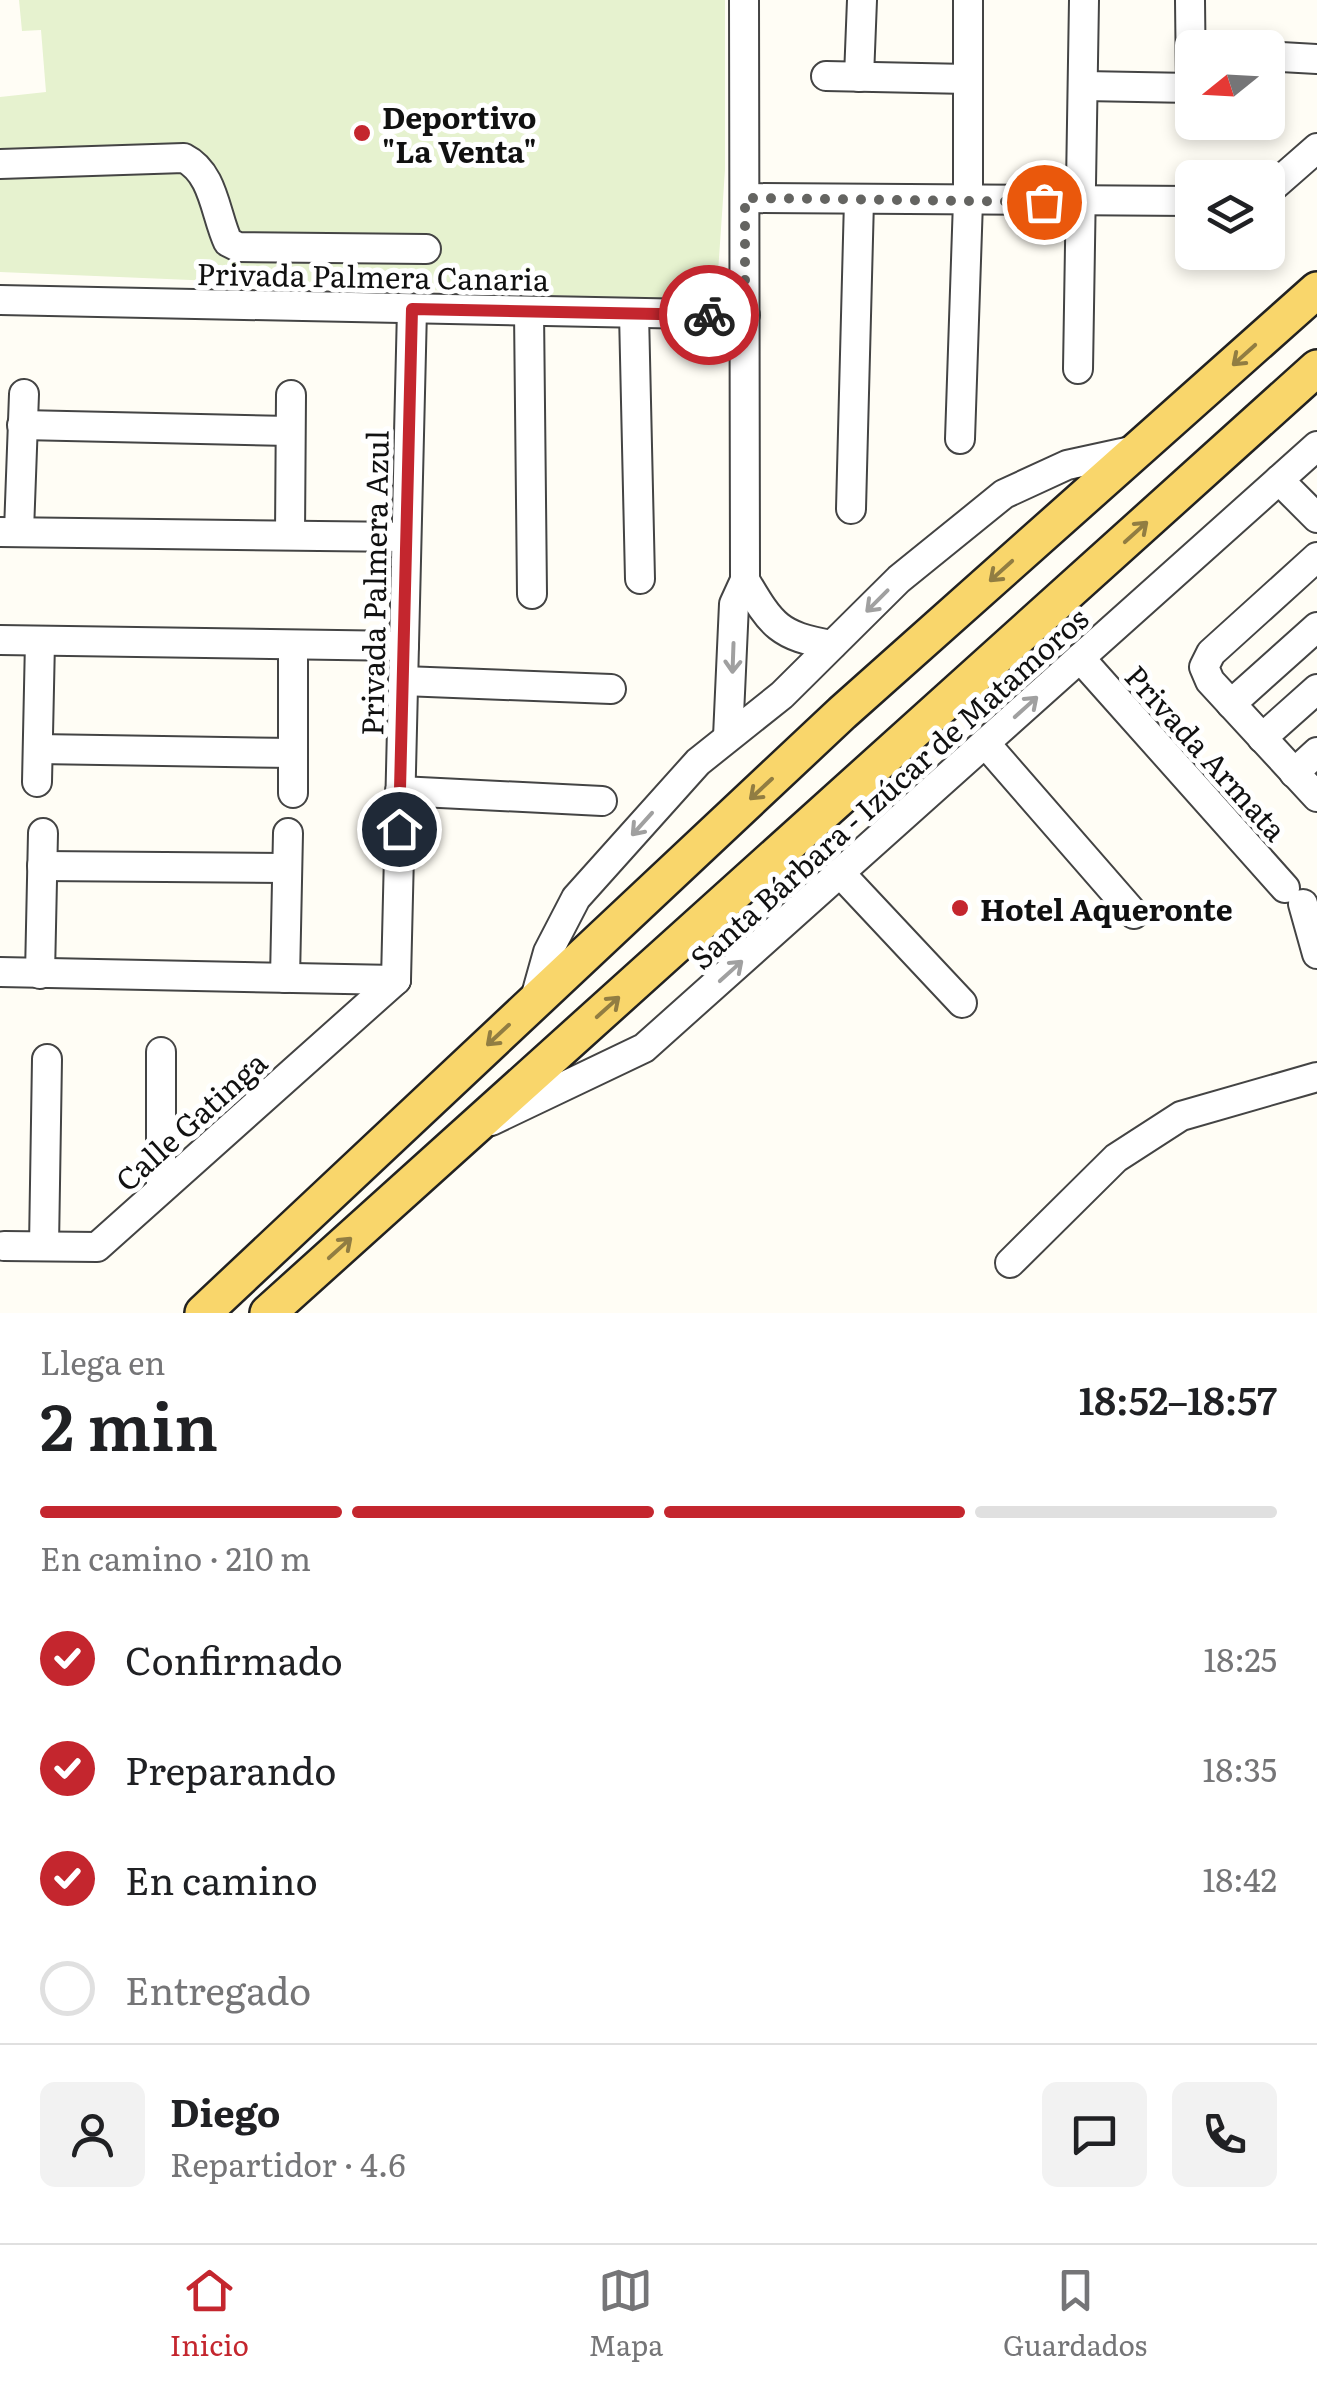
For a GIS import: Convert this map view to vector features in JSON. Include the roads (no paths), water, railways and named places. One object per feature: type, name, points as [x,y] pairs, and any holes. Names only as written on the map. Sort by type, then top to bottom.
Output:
[{"type":"main road","points":[[203,1313],[842,712],[1317,290]]},
{"type":"main road","points":[[268,1313],[1317,368]]},
{"type":"street","points":[[728,738],[734,604],[745,580],[744,0]]},
{"type":"street","points":[[859,76],[862,0]]},
{"type":"street","points":[[960,439],[968,202],[968,0]]},
{"type":"street","points":[[1078,370],[1084,0]]},
{"type":"street","points":[[1190,0],[1191,30]]},
{"type":"street","points":[[1285,58],[1317,60]]},
{"type":"street","points":[[826,76],[968,79]]},
{"type":"street","points":[[1084,86],[1175,88]]},
{"type":"street","points":[[1285,176],[1317,148]]},
{"type":"street","points":[[0,164],[184,158],[197,164],[206,178],[228,242],[238,247],[426,249]]},
{"type":"street","points":[[745,198],[1175,201]]},
{"type":"street","points":[[851,509],[859,200]]},
{"type":"street","name":"Privada Palmera Canaria","points":[[0,300],[745,316]]},
{"type":"street","name":"Privada Palmera Azul","points":[[396,980],[412,309]]},
{"type":"street","points":[[528,311],[532,594]]},
{"type":"street","points":[[634,313],[640,579]]},
{"type":"street","points":[[24,394],[10,532],[406,537]]},
{"type":"street","points":[[290,535],[291,395]]},
{"type":"street","points":[[22,425],[289,431]]},
{"type":"street","name":"Santa Bárbara - Izúcar de Matamoros","points":[[472,1130],[644,1048],[1317,446]]},
{"type":"street","points":[[534,1002],[548,952],[576,898],[698,762],[782,695],[899,579],[1004,494],[1067,465],[1138,449]]},
{"type":"street","points":[[1279,480],[1317,518]]},
{"type":"street","points":[[1317,557],[1206,660],[1206,674],[1317,797]]},
{"type":"street","points":[[745,580],[766,616],[794,639],[832,645]]},
{"type":"street","points":[[1232,704],[1317,627]]},
{"type":"street","points":[[0,640],[404,646]]},
{"type":"street","points":[[38,782],[40,641]]},
{"type":"street","points":[[293,645],[293,794]]},
{"type":"street","name":"Privada Armata","points":[[1080,658],[1294,896],[1317,954]]},
{"type":"street","points":[[403,681],[610,689]]},
{"type":"street","points":[[1262,738],[1317,689]]},
{"type":"street","points":[[985,744],[1134,914]]},
{"type":"street","points":[[38,749],[293,753]]},
{"type":"street","points":[[1294,773],[1317,752]]},
{"type":"street","points":[[400,791],[602,801]]},
{"type":"street","points":[[40,974],[43,833]]},
{"type":"street","points":[[285,978],[288,833]]},
{"type":"street","points":[[42,866],[285,868]]},
{"type":"street","points":[[840,873],[962,1003]]},
{"type":"street","points":[[0,972],[396,980]]},
{"type":"street","name":"Calle Gatinga","points":[[4,1246],[97,1246],[396,980]]},
{"type":"street","points":[[161,1190],[162,1052]]},
{"type":"street","points":[[44,1246],[47,1059]]},
{"type":"street","points":[[1010,1263],[1116,1158],[1181,1116],[1317,1077]]},
{"type":"place","name":"Deportivo \"La Venta\"","points":[[362,133]]},
{"type":"place","name":"Hotel Aqueronte","points":[[960,908]]}]
